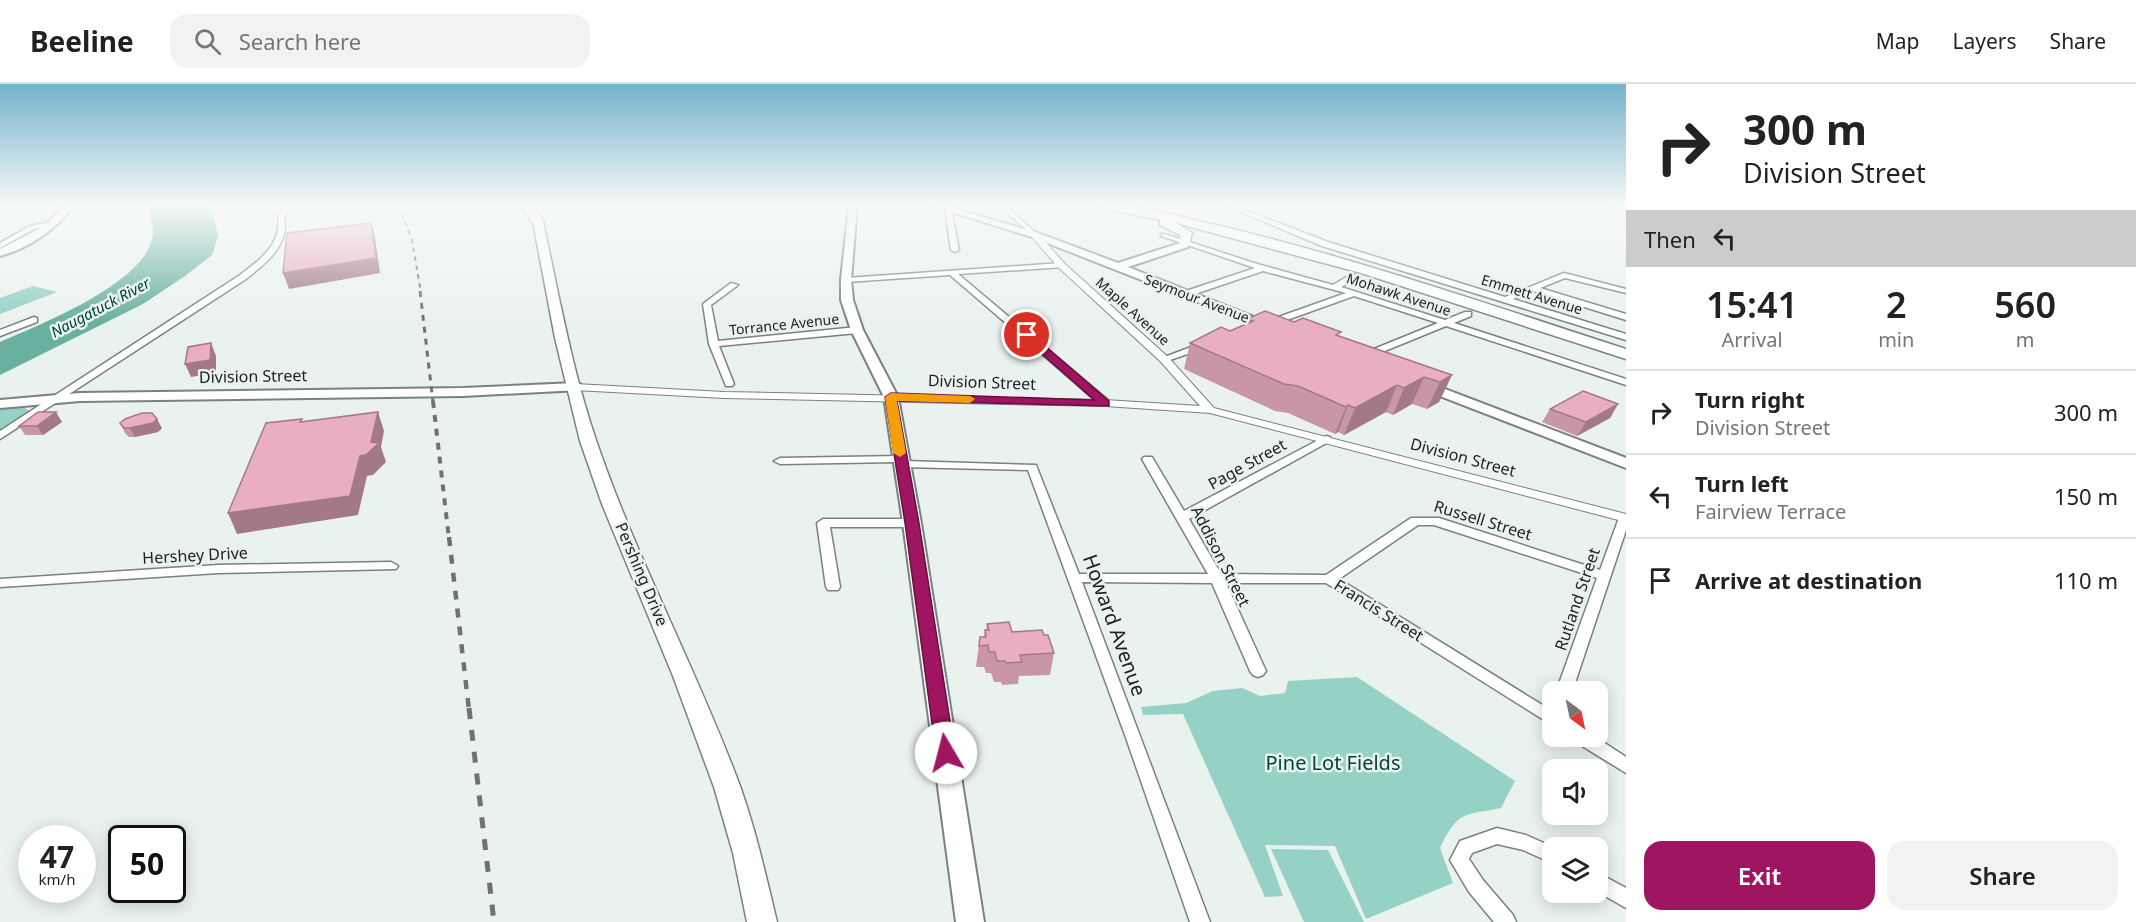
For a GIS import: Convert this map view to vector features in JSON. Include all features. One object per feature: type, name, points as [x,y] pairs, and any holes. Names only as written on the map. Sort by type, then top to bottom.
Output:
[{"type":"highway","points":[[1280,244],[1626,354]]},
{"type":"highway","points":[[1294,244],[1626,348]]},
{"type":"main road","points":[[0,253],[21,244]]},
{"type":"main road","name":"Pershing Drive","points":[[543,244],[562,338],[588,441],[611,504],[684,676],[727,787],[747,853],[762,922]]},
{"type":"main road","points":[[849,244],[846,280],[848,309],[891,397],[912,523],[970,922]]},
{"type":"main road","name":"Seymour Avenue","points":[[1057,244],[1282,330]]},
{"type":"main road","points":[[1118,267],[1184,244]]},
{"type":"main road","points":[[1357,359],[1380,368]]},
{"type":"main road","points":[[1413,381],[1626,463]]},
{"type":"main road","name":"Division Street","points":[[0,404],[57,398],[537,390],[575,387]]},
{"type":"street","name":"Division Street","points":[[57,398],[215,297],[263,261],[275,244]]},
{"type":"street","points":[[954,244],[955,250]]},
{"type":"street","name":"Maple Avenue","points":[[1042,244],[1061,266],[1164,359],[1210,410]]},
{"type":"street","name":"Mohawk Avenue","points":[[1191,244],[1264,268],[1354,292],[1626,382]]},
{"type":"street","name":"Emmett Avenue","points":[[1325,244],[1626,337]]},
{"type":"street","points":[[846,280],[1061,266]]},
{"type":"street","points":[[1186,294],[1264,268]]},
{"type":"street","points":[[952,273],[1105,404]]},
{"type":"street","points":[[1505,300],[1564,275],[1626,291]]},
{"type":"street","points":[[1335,287],[1353,278]]},
{"type":"street","points":[[729,384],[714,344],[707,304],[734,285]]},
{"type":"street","points":[[1532,288],[1626,317]]},
{"type":"street","points":[[1251,329],[1354,292]]},
{"type":"street","points":[[1357,359],[1468,314]]},
{"type":"street","points":[[0,333],[34,320]]},
{"type":"street","name":"Torrance Avenue","points":[[714,344],[857,330]]},
{"type":"street","points":[[1164,359],[1216,341]]},
{"type":"street","name":"Division Street","points":[[575,387],[724,394],[1105,404],[1210,410],[1625,518]]},
{"type":"street","points":[[0,436],[57,398]]},
{"type":"street","name":"Page Street","points":[[1183,517],[1326,439]]},
{"type":"street","name":"Addison Street","points":[[1148,459],[1217,578],[1258,671]]},
{"type":"street","points":[[780,461],[901,462]]},
{"type":"street","name":"Howard Avenue","points":[[901,462],[1032,467],[1075,578],[1200,922]]},
{"type":"street","name":"Rutland Street","points":[[1567,681],[1625,518]]},
{"type":"street","name":"Russell Street","points":[[1329,579],[1415,521],[1423,519],[1605,576]]},
{"type":"street","points":[[833,586],[824,522],[912,523]]},
{"type":"street","name":"Hershey Drive","points":[[0,583],[218,569],[391,566]]},
{"type":"street","name":"Francis Street","points":[[1075,578],[1329,579],[1542,713]]},
{"type":"street","points":[[1597,747],[1626,766]]},
{"type":"street","points":[[1506,922],[1458,860],[1466,847],[1497,836],[1526,843],[1542,850]]},
{"type":"street","points":[[1608,888],[1626,899]]},
{"type":"green space","points":[[33,286],[57,292],[0,314],[0,298]]},
{"type":"green space","points":[[0,407],[24,407],[30,412],[0,432]]},
{"type":"green space","name":"Pine Lot Fields","points":[[1357,677],[1515,781],[1501,808],[1463,817],[1457,821],[1446,836],[1440,848],[1453,883],[1366,919],[1335,846],[1265,845],[1283,896],[1265,897],[1183,714],[1143,715],[1141,707],[1186,703],[1213,691],[1242,688],[1260,696],[1285,693],[1288,681]]},
{"type":"green space","points":[[1271,849],[1328,850],[1364,922],[1304,922]]},
{"type":"water","name":"Naugatuck River","points":[[150,244],[215,244],[212,255],[143,304],[0,375],[0,342],[91,299],[134,267],[148,250]]},
{"type":"building","points":[[286,244],[374,244],[376,258],[283,273]]},
{"type":"building","points":[[1265,311],[1294,322],[1303,318],[1341,332],[1336,335],[1452,375],[1440,382],[1424,377],[1404,388],[1397,385],[1355,408],[1348,405],[1346,407],[1298,386],[1284,384],[1190,343],[1221,327],[1230,331],[1253,321],[1247,319]]},
{"type":"building","points":[[211,343],[210,360],[185,364],[188,347]]},
{"type":"building","points":[[1583,391],[1618,404],[1586,422],[1550,409]]},
{"type":"building","points":[[38,412],[56,412],[37,426],[19,426]]},
{"type":"building","points":[[378,412],[371,442],[379,443],[366,455],[360,456],[350,496],[228,513],[266,423],[302,419],[300,422]]},
{"type":"building","points":[[142,413],[152,413],[157,419],[153,423],[130,428],[124,428],[120,423],[125,419]]},
{"type":"building","points":[[1009,622],[1012,632],[1042,630],[1044,635],[1048,635],[1054,653],[1020,655],[1022,662],[997,661],[995,652],[989,652],[988,645],[979,646],[980,637],[986,637],[985,630],[989,630],[987,624]]},
{"type":"railway","points":[[413,244],[421,293]]},
{"type":"railway","points":[[420,291],[433,402]]},
{"type":"railway","points":[[433,401],[449,539]]},
{"type":"railway","points":[[449,537],[469,710]]},
{"type":"railway","points":[[469,708],[494,922]]},
{"type":"slow traffic","points":[[900,453],[891,397],[970,399]]},
{"type":"route","points":[[946,753],[891,397],[1105,404],[1027,335]]}]
